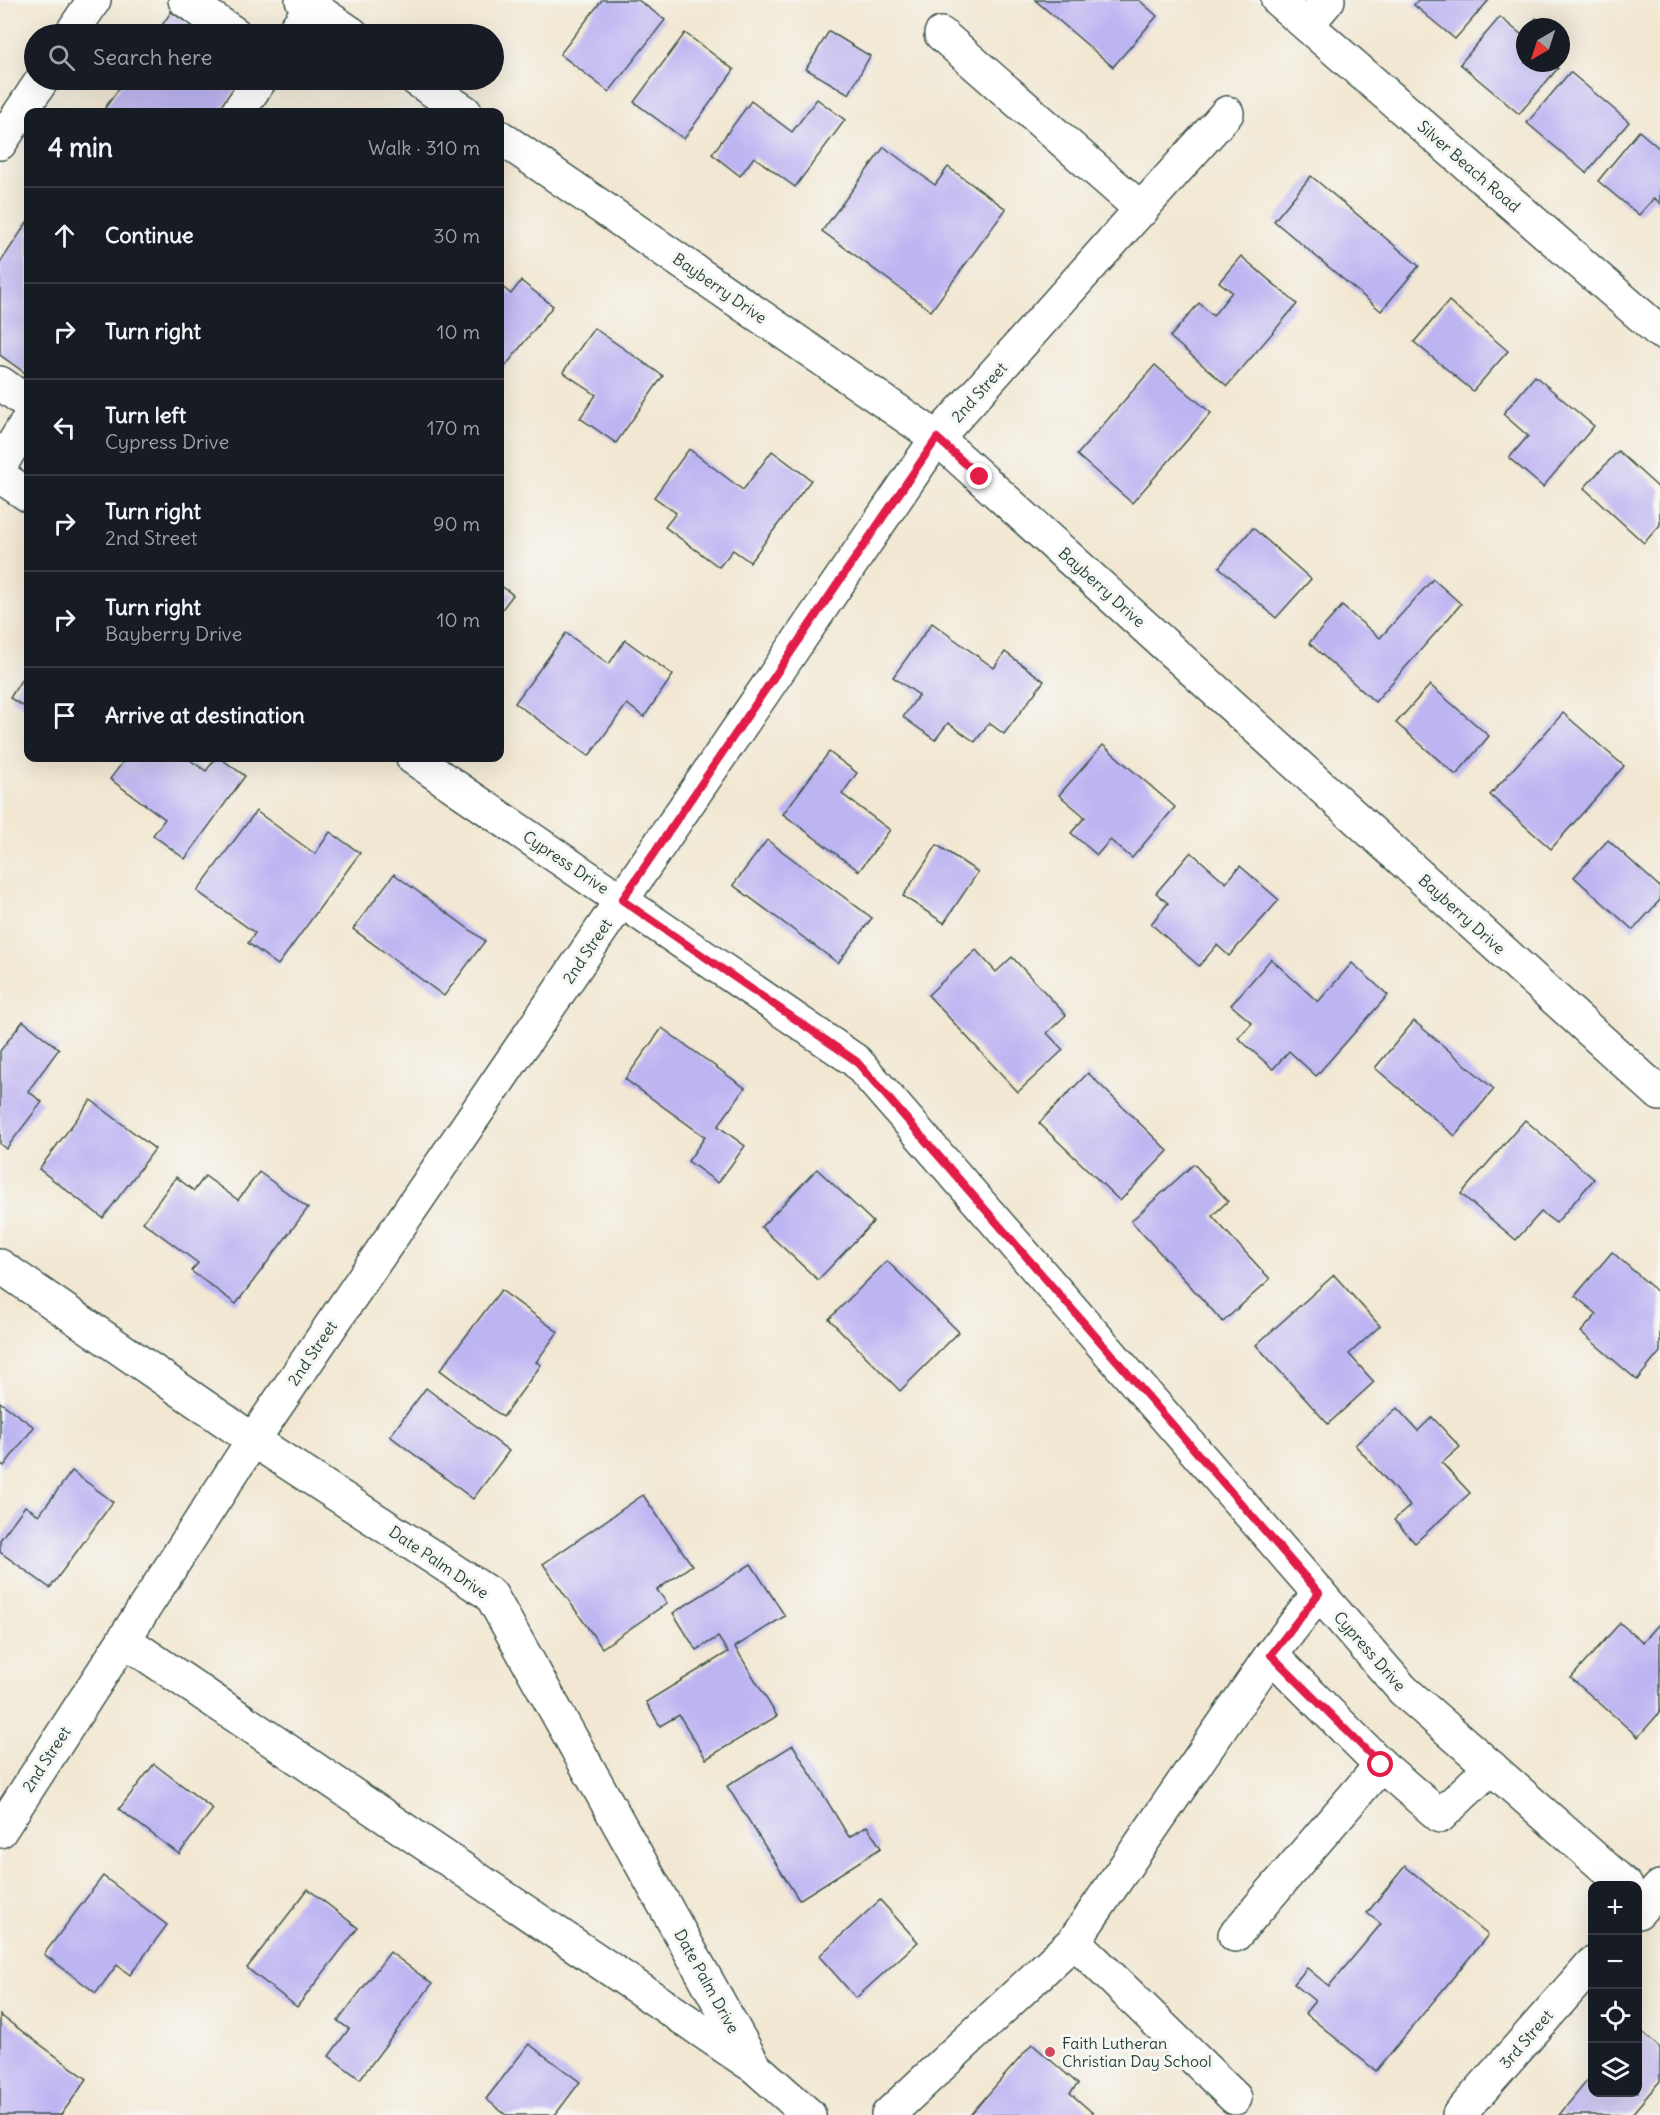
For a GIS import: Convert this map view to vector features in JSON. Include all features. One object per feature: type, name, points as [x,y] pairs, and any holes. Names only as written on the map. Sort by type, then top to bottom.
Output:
[{"type":"street","points":[[78,24],[94,0]]},
{"type":"street","points":[[184,0],[220,24]]},
{"type":"street","name":"Silver Beach Road","points":[[1278,0],[1660,332]]},
{"type":"street","points":[[1308,25],[1328,0]]},
{"type":"street","points":[[297,24],[306,3],[337,24]]},
{"type":"street","points":[[941,34],[1142,210]]},
{"type":"street","points":[[0,142],[35,90]]},
{"type":"street","points":[[241,108],[253,90]]},
{"type":"street","points":[[432,90],[459,108]]},
{"type":"street","name":"2nd Street","points":[[0,1831],[253,1440],[937,438],[1227,113]]},
{"type":"street","name":"Bayberry Drive","points":[[504,139],[937,438],[1660,1094]]},
{"type":"street","points":[[0,383],[24,400]]},
{"type":"street","points":[[0,466],[24,427]]},
{"type":"street","points":[[0,476],[24,492]]},
{"type":"street","name":"Cypress Drive","points":[[419,762],[856,1061],[1403,1690],[1644,1900]]},
{"type":"street","name":"Date Palm Drive","points":[[0,1266],[253,1440],[491,1595],[755,2067]]},
{"type":"street","points":[[888,2115],[1074,1941],[1271,1655],[1319,1593]]},
{"type":"street","name":"Date Palm Drive","points":[[124,1640],[755,2067],[809,2115]]},
{"type":"street","points":[[1271,1655],[1381,1765],[1440,1816],[1491,1767]]},
{"type":"street","points":[[1235,1935],[1381,1765]]},
{"type":"street","points":[[1074,1941],[1235,2098]]},
{"type":"street","name":"3rd Street","points":[[1460,2115],[1588,1970]]},
{"type":"building","points":[[602,0],[638,0],[665,20],[609,92],[560,54]]},
{"type":"building","points":[[1035,0],[1139,0],[1157,16],[1113,67]]},
{"type":"building","points":[[1418,0],[1489,0],[1455,39],[1414,5]]},
{"type":"building","points":[[171,12],[189,24],[163,24]]},
{"type":"building","points":[[1500,17],[1516,30],[1516,72],[1555,72],[1519,114],[1460,64]]},
{"type":"building","points":[[829,31],[870,56],[849,94],[806,69]]},
{"type":"building","points":[[685,33],[734,70],[684,139],[634,102]]},
{"type":"building","points":[[1570,72],[1629,122],[1586,173],[1527,123]]},
{"type":"building","points":[[118,90],[235,90],[223,108],[105,108]]},
{"type":"building","points":[[817,99],[845,120],[795,187],[754,157],[740,176],[712,154],[751,101],[792,132]]},
{"type":"building","points":[[1639,131],[1660,149],[1660,203],[1654,198],[1639,215],[1598,181]]},
{"type":"building","points":[[884,147],[935,185],[948,167],[1006,209],[931,311],[822,231]]},
{"type":"building","points":[[1311,176],[1419,266],[1381,311],[1274,221]]},
{"type":"building","points":[[24,227],[24,372],[0,355],[0,263]]},
{"type":"building","points":[[1241,256],[1297,304],[1227,386],[1170,337],[1199,303],[1213,316],[1232,292],[1219,282]]},
{"type":"building","points":[[521,281],[553,306],[504,368],[504,288],[511,294]]},
{"type":"building","points":[[1449,301],[1508,351],[1473,391],[1414,342]]},
{"type":"building","points":[[594,328],[663,376],[616,443],[580,418],[596,395],[563,372]]},
{"type":"building","points":[[1155,365],[1211,413],[1132,503],[1077,455]]},
{"type":"building","points":[[1535,376],[1594,426],[1543,487],[1509,458],[1528,436],[1503,414]]},
{"type":"building","points":[[689,449],[743,490],[772,451],[811,480],[750,562],[733,550],[719,567],[665,527],[676,513],[654,497]]},
{"type":"building","points":[[1618,451],[1660,489],[1660,525],[1644,543],[1584,488]]},
{"type":"building","points":[[1253,528],[1311,579],[1276,618],[1219,567]]},
{"type":"building","points":[[1433,579],[1461,604],[1375,702],[1309,643],[1342,606],[1380,638]]},
{"type":"building","points":[[504,588],[513,595],[504,607]]},
{"type":"building","points":[[932,623],[994,668],[1005,652],[1044,681],[1004,734],[989,723],[975,742],[948,723],[935,740],[903,717],[919,695],[893,677]]},
{"type":"building","points":[[566,633],[609,664],[625,640],[673,675],[644,717],[627,704],[589,756],[515,703]]},
{"type":"building","points":[[24,675],[24,707],[10,698]]},
{"type":"building","points":[[1430,685],[1489,736],[1456,775],[1396,723]]},
{"type":"building","points":[[1563,713],[1624,766],[1551,849],[1490,795]]},
{"type":"building","points":[[1103,745],[1175,807],[1132,858],[1110,840],[1097,855],[1071,833],[1085,817],[1059,795]]},
{"type":"building","points":[[829,752],[857,773],[842,794],[890,830],[859,871],[783,814]]},
{"type":"building","points":[[123,762],[193,762],[206,771],[213,762],[226,762],[245,776],[185,859],[153,835],[165,819],[110,779]]},
{"type":"building","points":[[256,811],[315,854],[330,832],[360,853],[278,965],[248,943],[255,933],[197,891]]},
{"type":"building","points":[[767,840],[872,918],[838,963],[733,885]]},
{"type":"building","points":[[1608,840],[1660,887],[1660,900],[1633,930],[1574,877]]},
{"type":"building","points":[[937,845],[978,872],[944,923],[903,896]]},
{"type":"building","points":[[1191,852],[1226,883],[1240,866],[1279,900],[1229,956],[1217,945],[1199,966],[1151,924],[1168,903],[1156,893]]},
{"type":"building","points":[[394,874],[485,941],[444,996],[353,929]]},
{"type":"building","points":[[976,950],[996,972],[1012,957],[1066,1015],[1047,1033],[1063,1050],[1018,1092],[928,995]]},
{"type":"building","points":[[1271,959],[1318,1002],[1352,963],[1388,995],[1316,1076],[1289,1051],[1273,1069],[1238,1038],[1252,1023],[1231,1005]]},
{"type":"building","points":[[23,1021],[59,1049],[28,1091],[42,1102],[6,1149],[0,1144],[0,1051]]},
{"type":"building","points":[[1414,1021],[1494,1089],[1455,1136],[1375,1068]]},
{"type":"building","points":[[662,1028],[745,1088],[718,1126],[745,1146],[718,1183],[688,1161],[705,1137],[625,1079]]},
{"type":"building","points":[[1088,1073],[1168,1151],[1120,1201],[1039,1123]]},
{"type":"building","points":[[91,1100],[155,1149],[103,1218],[39,1169]]},
{"type":"building","points":[[1525,1120],[1594,1179],[1556,1223],[1541,1212],[1516,1240],[1461,1194]]},
{"type":"building","points":[[1194,1164],[1228,1201],[1212,1216],[1270,1279],[1223,1322],[1131,1221]]},
{"type":"building","points":[[817,1169],[873,1222],[818,1280],[761,1227]]},
{"type":"building","points":[[259,1172],[308,1208],[236,1304],[191,1271],[198,1263],[143,1222],[176,1177],[194,1191],[205,1176],[238,1200]]},
{"type":"building","points":[[1612,1252],[1660,1294],[1660,1352],[1637,1380],[1581,1332],[1597,1314],[1575,1296]]},
{"type":"building","points":[[887,1261],[959,1332],[900,1391],[829,1319]]},
{"type":"building","points":[[1334,1275],[1380,1326],[1349,1354],[1374,1382],[1328,1424],[1256,1345]]},
{"type":"building","points":[[501,1290],[558,1332],[536,1362],[541,1365],[503,1417],[440,1370]]},
{"type":"building","points":[[426,1388],[509,1451],[473,1499],[390,1436]]},
{"type":"building","points":[[0,1402],[34,1427],[4,1466],[0,1463]]},
{"type":"building","points":[[1397,1408],[1418,1431],[1432,1417],[1460,1447],[1442,1463],[1470,1493],[1415,1543],[1394,1520],[1410,1506],[1355,1445]]},
{"type":"building","points":[[72,1471],[113,1502],[50,1588],[0,1552],[0,1540],[25,1506],[39,1515]]},
{"type":"building","points":[[643,1495],[692,1565],[657,1590],[667,1603],[602,1648],[543,1564]]},
{"type":"building","points":[[751,1564],[785,1616],[735,1647],[777,1716],[706,1759],[679,1715],[660,1726],[646,1702],[728,1652],[718,1637],[696,1650],[673,1613]]},
{"type":"building","points":[[1620,1623],[1643,1642],[1660,1623],[1660,1712],[1638,1737],[1571,1678]]},
{"type":"building","points":[[793,1745],[849,1837],[867,1826],[881,1848],[799,1900],[727,1786]]},
{"type":"building","points":[[154,1764],[213,1809],[179,1854],[119,1809]]},
{"type":"building","points":[[1405,1866],[1488,1935],[1376,2071],[1305,2013],[1315,2001],[1294,1984],[1307,1968],[1329,1986],[1381,1924],[1367,1913]]},
{"type":"building","points":[[103,1876],[167,1925],[130,1975],[117,1965],[96,1993],[44,1954]]},
{"type":"building","points":[[308,1889],[358,1928],[297,2007],[247,1968]]},
{"type":"building","points":[[880,1900],[918,1942],[856,1998],[819,1956]]},
{"type":"building","points":[[390,1952],[432,1984],[360,2079],[329,2056],[349,2029],[338,2021]]},
{"type":"building","points":[[0,2015],[87,2079],[61,2115],[0,2115]]},
{"type":"building","points":[[1642,2032],[1660,2048],[1660,2081],[1631,2115],[1559,2115],[1588,2080],[1588,2097],[1642,2097]]},
{"type":"building","points":[[529,2044],[580,2082],[555,2115],[506,2115],[486,2099]]},
{"type":"building","points":[[1032,2044],[1078,2084],[1070,2093],[1095,2115],[970,2115]]},
{"type":"place","name":"Faith Lutheran Christian Day School","points":[[1050,2052]]},
{"type":"route","points":[[980,477],[937,438],[622,900],[856,1061],[1319,1593],[1271,1655],[1381,1765]]}]
